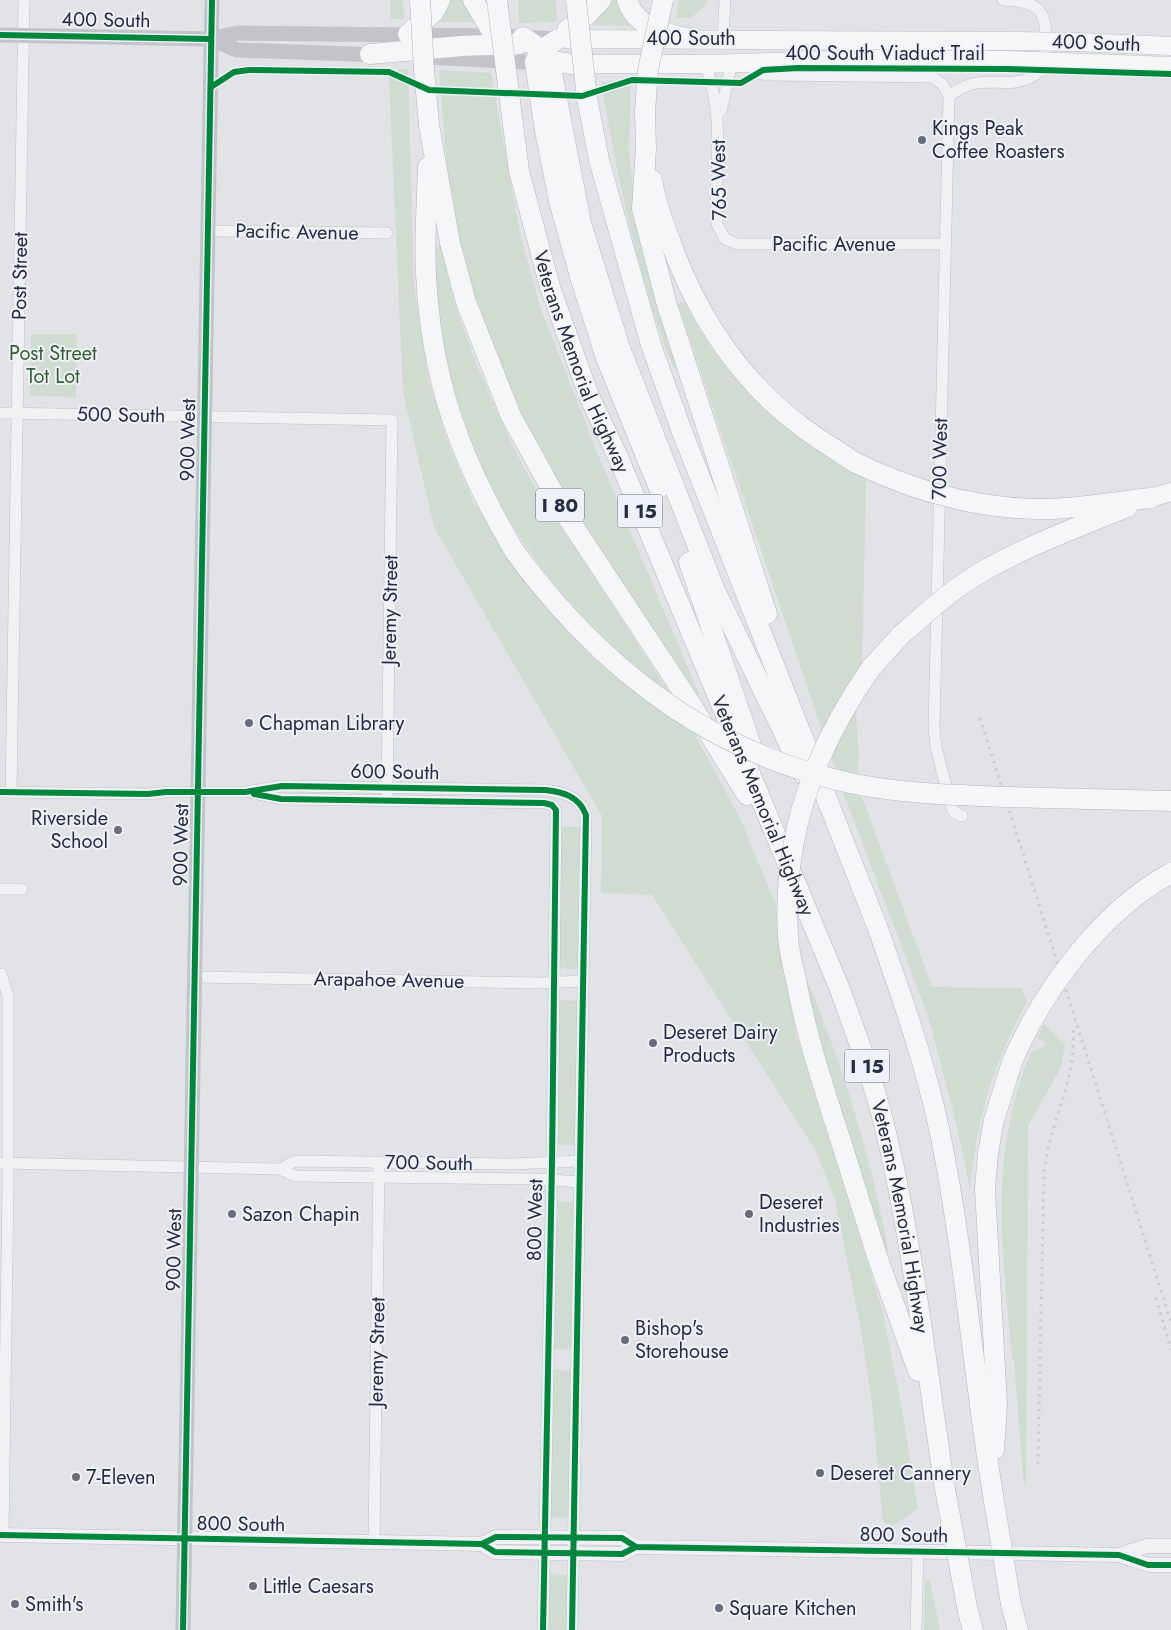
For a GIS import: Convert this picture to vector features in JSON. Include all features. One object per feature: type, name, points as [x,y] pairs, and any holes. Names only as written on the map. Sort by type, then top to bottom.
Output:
[{"type":"highway","name":"I 80","points":[[420,0],[429,125],[450,243],[474,324],[511,416],[564,512],[687,698],[779,846]]},
{"type":"highway","points":[[408,34],[434,12],[440,0]]},
{"type":"highway","points":[[473,0],[482,18],[534,48],[572,64]]},
{"type":"highway","name":"Veterans Memorial Highway","points":[[497,0],[519,171],[550,287],[589,396],[618,457],[845,1003],[861,1045],[883,1119],[906,1235],[945,1489],[970,1621]]},
{"type":"highway","name":"I 15","points":[[576,0],[587,98],[599,160],[615,222],[661,373],[877,926],[909,1018],[925,1072],[940,1131],[963,1272],[979,1407],[1011,1604],[1018,1630]]},
{"type":"highway","points":[[370,54],[462,46],[534,48],[574,25],[601,0]]},
{"type":"highway","points":[[627,0],[638,19],[651,28],[687,38]]},
{"type":"highway","points":[[663,0],[648,70],[642,209],[667,305],[825,794]]},
{"type":"highway","points":[[534,48],[545,132],[559,201],[580,280],[606,358],[699,587],[804,908]]},
{"type":"highway","points":[[534,48],[596,277],[623,358],[714,588],[877,926]]},
{"type":"highway","points":[[429,125],[425,271],[435,361],[456,435],[475,481],[515,552],[572,623],[626,674],[683,714],[725,738],[776,761],[850,783],[927,793],[1171,801]]},
{"type":"highway","points":[[646,148],[660,216],[692,297],[725,352],[766,396],[801,427],[856,463],[878,474],[953,499],[997,506],[1044,509],[1150,498]]},
{"type":"highway","points":[[934,1414],[877,1256],[807,1036],[788,938],[788,888],[795,836],[806,791],[833,727],[871,668],[901,634],[954,590],[979,573],[1027,549],[1150,498]]},
{"type":"highway","points":[[992,1490],[997,1404],[985,1189],[988,1153],[994,1120],[1012,1062],[1036,1015],[1107,921],[1133,897],[1171,873]]},
{"type":"main road","name":"900 West","points":[[183,1630],[212,0]]},
{"type":"main road","name":"400 South","points":[[0,34],[212,39],[237,33],[408,34],[534,48]]},
{"type":"main road","name":"400 South","points":[[212,39],[237,50],[370,54],[534,48],[687,38],[1008,41],[1171,46]]},
{"type":"main road","name":"400 South","points":[[572,64],[705,64],[867,59],[1006,60],[1171,66]]},
{"type":"main road","points":[[1150,498],[1171,492]]},
{"type":"street","name":"Post Street","points":[[5,792],[17,413],[24,0]]},
{"type":"street","points":[[723,38],[725,0]]},
{"type":"street","name":"400 South","points":[[739,63],[767,76],[932,78],[942,84],[949,95],[979,82],[1026,80],[1035,75],[1042,66],[1046,51],[1046,25],[1043,15],[1028,3],[1003,0]]},
{"type":"street","name":"765 West","points":[[719,120],[739,63]]},
{"type":"street","name":"765 West","points":[[705,64],[714,89],[719,120],[717,224],[725,239]]},
{"type":"street","name":"700 West","points":[[949,95],[934,728],[936,747],[951,806],[956,814],[962,816]]},
{"type":"street","name":"Pacific Avenue","points":[[207,231],[387,233]]},
{"type":"street","name":"Pacific Avenue","points":[[725,239],[731,243],[750,245],[784,242],[945,244]]},
{"type":"street","name":"500 South","points":[[0,413],[392,420]]},
{"type":"street","name":"Jeremy Street","points":[[387,800],[392,420]]},
{"type":"street","name":"600 South","points":[[5,792],[148,794],[245,792],[282,786],[545,790],[561,792],[574,798],[581,805],[586,815],[583,981]]},
{"type":"street","name":"600 South","points":[[245,792],[281,799],[544,803],[552,805],[556,810]]},
{"type":"street","name":"800 West","points":[[543,1630],[552,1180],[556,810]]},
{"type":"street","points":[[0,889],[22,889]]},
{"type":"street","points":[[1,974],[8,996],[4,1163],[2,1535]]},
{"type":"street","name":"Arapahoe Avenue","points":[[194,977],[554,983],[583,981]]},
{"type":"street","points":[[572,1630],[583,981]]},
{"type":"street","name":"700 South","points":[[280,1169],[296,1161],[469,1163],[580,1161]]},
{"type":"street","name":"Jeremy Street","points":[[374,1542],[379,1162]]},
{"type":"street","name":"700 South","points":[[4,1163],[280,1169],[295,1176],[468,1178],[580,1182]]},
{"type":"street","points":[[468,1178],[469,1163]]},
{"type":"street","name":"800 South","points":[[2,1535],[482,1544],[496,1537],[622,1538],[636,1547]]},
{"type":"street","name":"800 South","points":[[482,1544],[495,1552],[546,1553],[622,1554],[636,1547],[1119,1555],[1148,1565],[1171,1565]]},
{"type":"street","name":"800 South","points":[[1119,1555],[1146,1546],[1171,1546]]},
{"type":"street","points":[[916,1630],[918,1552]]},
{"type":"green space","points":[[390,0],[403,0],[404,19],[391,19]]},
{"type":"green space","points":[[444,0],[464,0],[475,22],[435,22]]},
{"type":"green space","points":[[518,0],[556,0],[557,22],[519,23]]},
{"type":"green space","points":[[605,0],[618,0],[634,26],[594,25],[593,15]]},
{"type":"green space","points":[[679,0],[708,0],[707,4],[691,18],[676,18]]},
{"type":"green space","points":[[400,69],[408,69],[414,284],[429,380],[447,441],[474,503],[531,590],[583,649],[616,678],[694,733],[740,818],[781,918],[784,966],[796,1033],[882,1309],[900,1398],[918,1509],[894,1525],[883,1523],[872,1403],[861,1330],[835,1200],[816,1151],[652,895],[601,893],[602,816],[434,527],[403,393],[389,76]]},
{"type":"green space","points":[[439,70],[491,73],[520,234],[540,307],[601,462],[699,694],[693,697],[558,486],[528,435],[467,279],[449,193]]},
{"type":"green space","points":[[631,80],[629,151],[635,204],[677,367],[674,369],[649,299],[639,263],[614,155],[601,82]]},
{"type":"green space","points":[[441,246],[454,302],[476,363],[509,438],[531,481],[669,692],[626,658],[587,621],[551,580],[520,537],[493,491],[471,442],[454,391],[441,338],[433,247]]},
{"type":"green space","points":[[684,302],[719,358],[760,405],[809,444],[866,479],[862,673],[856,716],[859,756],[857,774],[835,769],[678,304]]},
{"type":"green space","name":"Post Street Tot Lot","points":[[31,334],[77,334],[76,397],[30,396]]},
{"type":"green space","points":[[843,792],[862,797],[932,987],[1021,988],[1027,1002],[1004,1049],[988,1093],[977,1138],[970,1190],[956,1122],[928,1016]]},
{"type":"green space","points":[[560,827],[581,827],[578,966],[575,970],[559,967]]},
{"type":"green space","points":[[804,972],[842,1074],[864,1144],[888,1250],[883,1253],[818,1034]]},
{"type":"green space","points":[[558,1000],[578,1001],[576,1146],[555,1144]]},
{"type":"green space","points":[[1044,1024],[1065,1044],[1061,1067],[1028,1126],[1026,1488],[1023,1476],[1002,1242],[1003,1167],[1008,1130],[1017,1092],[1031,1052],[1045,1046],[1043,1041],[1037,1038]]},
{"type":"green space","points":[[554,1201],[575,1202],[572,1347],[567,1350],[553,1349]]},
{"type":"green space","points":[[553,1369],[571,1371],[569,1518],[549,1517]]},
{"type":"green space","points":[[548,1574],[568,1575],[567,1630],[547,1630]]},
{"type":"green space","points":[[925,1580],[930,1580],[940,1630],[924,1630]]},
{"type":"railway","points":[[980,718],[1171,1322]]},
{"type":"railway","points":[[1038,1464],[1044,1173],[1051,1136],[1071,1064],[1073,1027]]},
{"type":"railway","points":[[1156,1298],[1171,1350]]},
{"type":"cycle path","points":[[183,1630],[212,0]]},
{"type":"cycle path","points":[[0,35],[211,39]]},
{"type":"cycle path","name":"400 South Viaduct Trail","points":[[211,87],[234,72],[249,70],[389,72],[429,90],[582,96],[632,80],[741,83],[763,70],[798,68],[1007,69],[1171,74]]},
{"type":"cycle path","points":[[0,792],[148,794],[166,792],[245,792],[282,786],[545,790],[570,796],[579,803],[586,815],[572,1630]]},
{"type":"cycle path","points":[[254,794],[281,799],[544,803],[552,805],[556,810],[552,1163],[543,1630]]},
{"type":"cycle path","points":[[0,1535],[482,1544],[496,1537],[622,1538],[636,1547],[1119,1555],[1148,1565],[1171,1565]]},
{"type":"cycle path","points":[[482,1544],[495,1552],[622,1554],[636,1547]]},
{"type":"place","name":"Kings Peak Coffee Roasters","points":[[922,140]]},
{"type":"place","name":"Chapman Library","points":[[249,723]]},
{"type":"place","name":"Riverside School","points":[[118,830]]},
{"type":"place","name":"Deseret Dairy Products","points":[[653,1043]]},
{"type":"place","name":"Sazon Chapin","points":[[232,1214]]},
{"type":"place","name":"Deseret Industries","points":[[749,1214]]},
{"type":"place","name":"Bishop's Storehouse","points":[[625,1340]]},
{"type":"place","name":"Deseret Cannery","points":[[820,1473]]},
{"type":"place","name":"7-Eleven","points":[[76,1477]]},
{"type":"place","name":"Little Caesars","points":[[253,1586]]},
{"type":"place","name":"Smith's","points":[[15,1604]]},
{"type":"place","name":"Square Kitchen","points":[[719,1608]]}]
